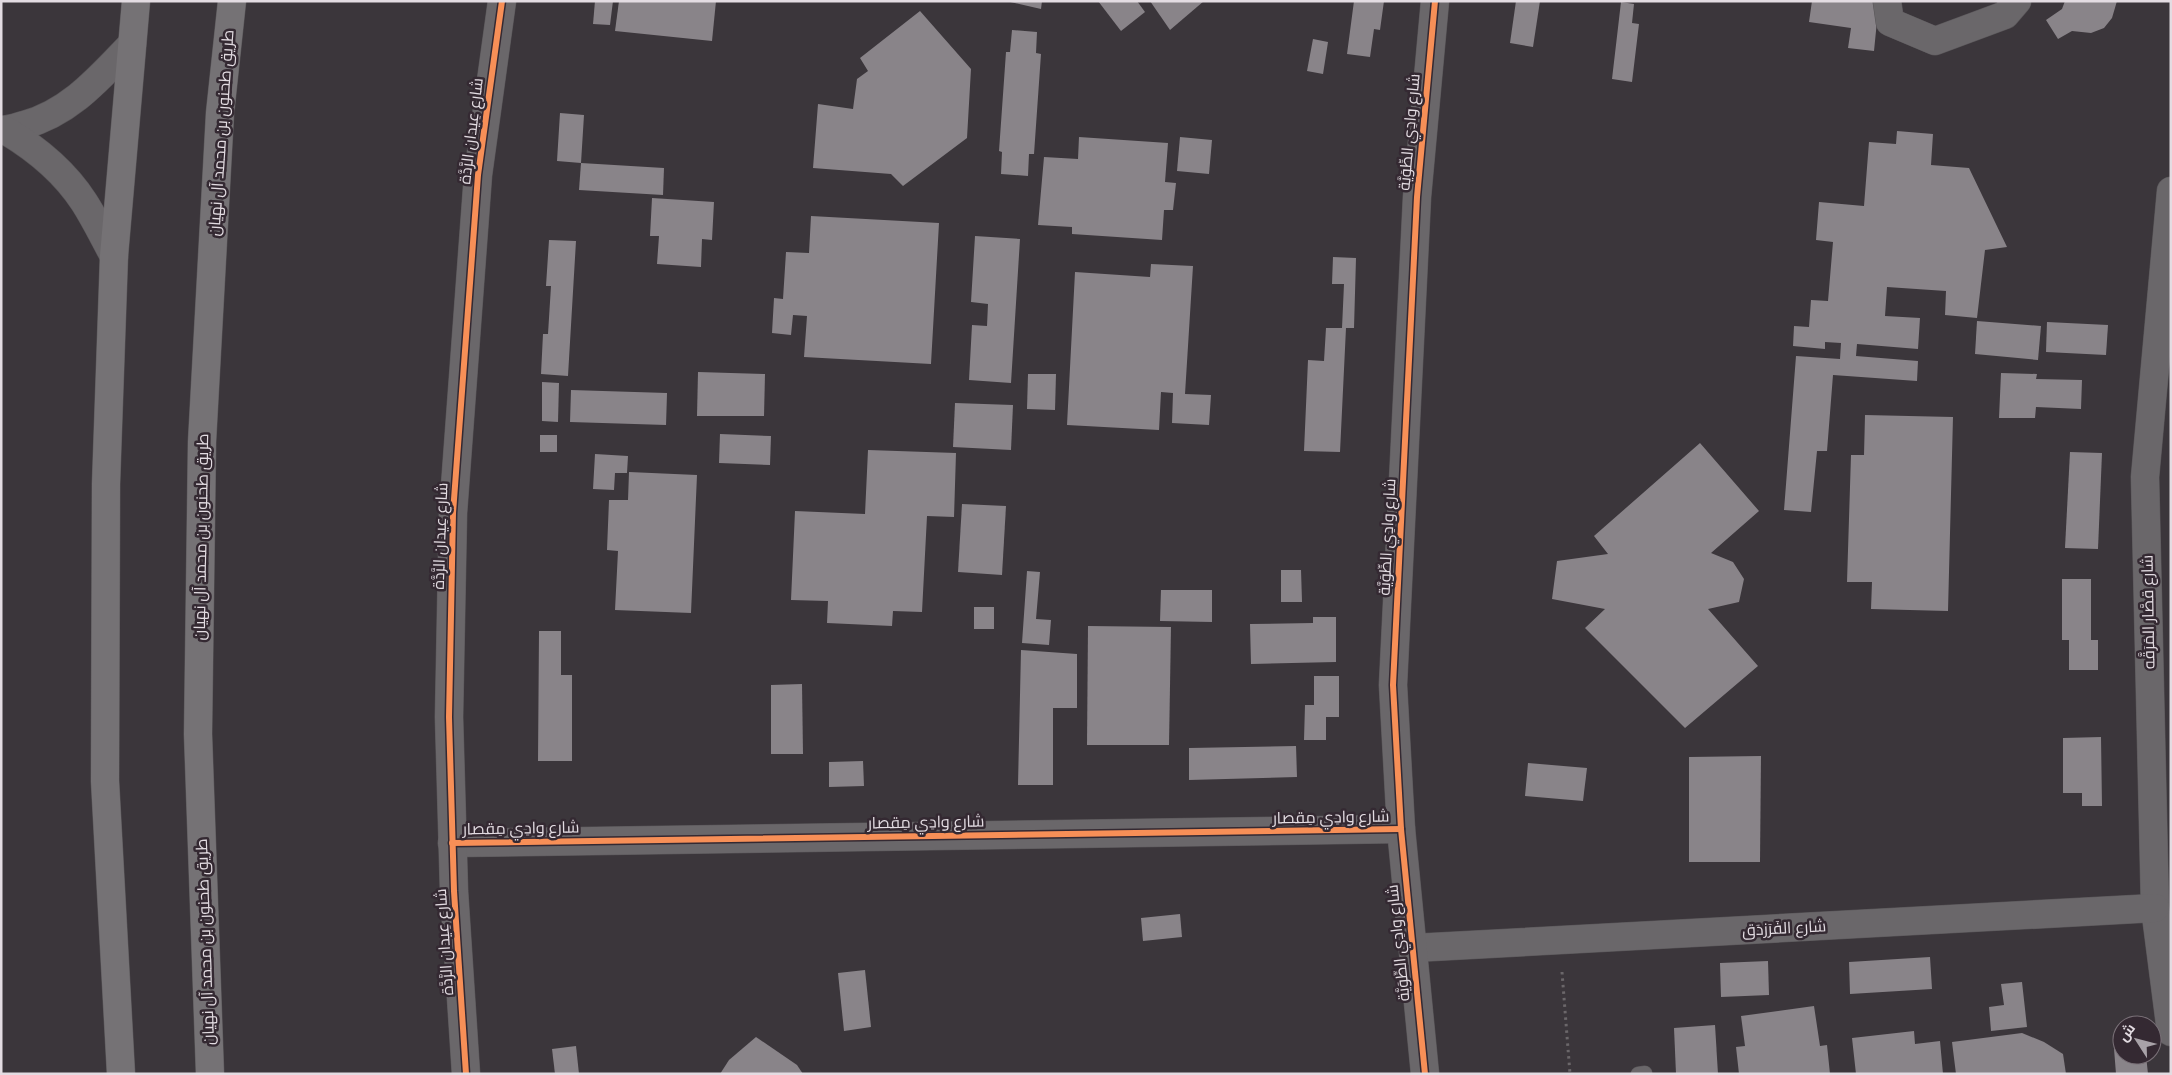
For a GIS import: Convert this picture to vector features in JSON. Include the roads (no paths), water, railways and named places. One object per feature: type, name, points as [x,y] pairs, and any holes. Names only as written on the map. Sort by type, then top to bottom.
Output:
[{"type":"main road","points":[[121,1074],[105,781],[106,484],[114,256],[136,1]]},
{"type":"main road","name":"طريق طحنون بن محمد آل نهيان","points":[[210,1074],[198,734],[202,452],[220,113],[232,1]]},
{"type":"street","name":"شارع عِيدان الرَّدَّة","points":[[466,1074],[452,843],[449,717],[454,513],[478,174],[502,1]]},
{"type":"street","name":"شارع وادِي الطِّوَيَّة","points":[[1425,1074],[1401,829],[1394,685],[1417,197],[1435,1]]},
{"type":"street","points":[[1887,1],[1890,22],[1935,41],[2005,15],[2017,1]]},
{"type":"street","points":[[3,130],[29,124],[73,102],[132,44]]},
{"type":"street","points":[[3,130],[28,144],[49,160],[68,180],[85,203],[114,256]]},
{"type":"street","name":"شارع قصَّار المَرَقَّه","points":[[2171,191],[2145,477],[2155,908],[2171,1032]]},
{"type":"street","name":"شارع وادِي مِقصار","points":[[452,843],[1401,829]]},
{"type":"street","name":"شارع الفَرَزدَق","points":[[1413,948],[2155,908]]}]
